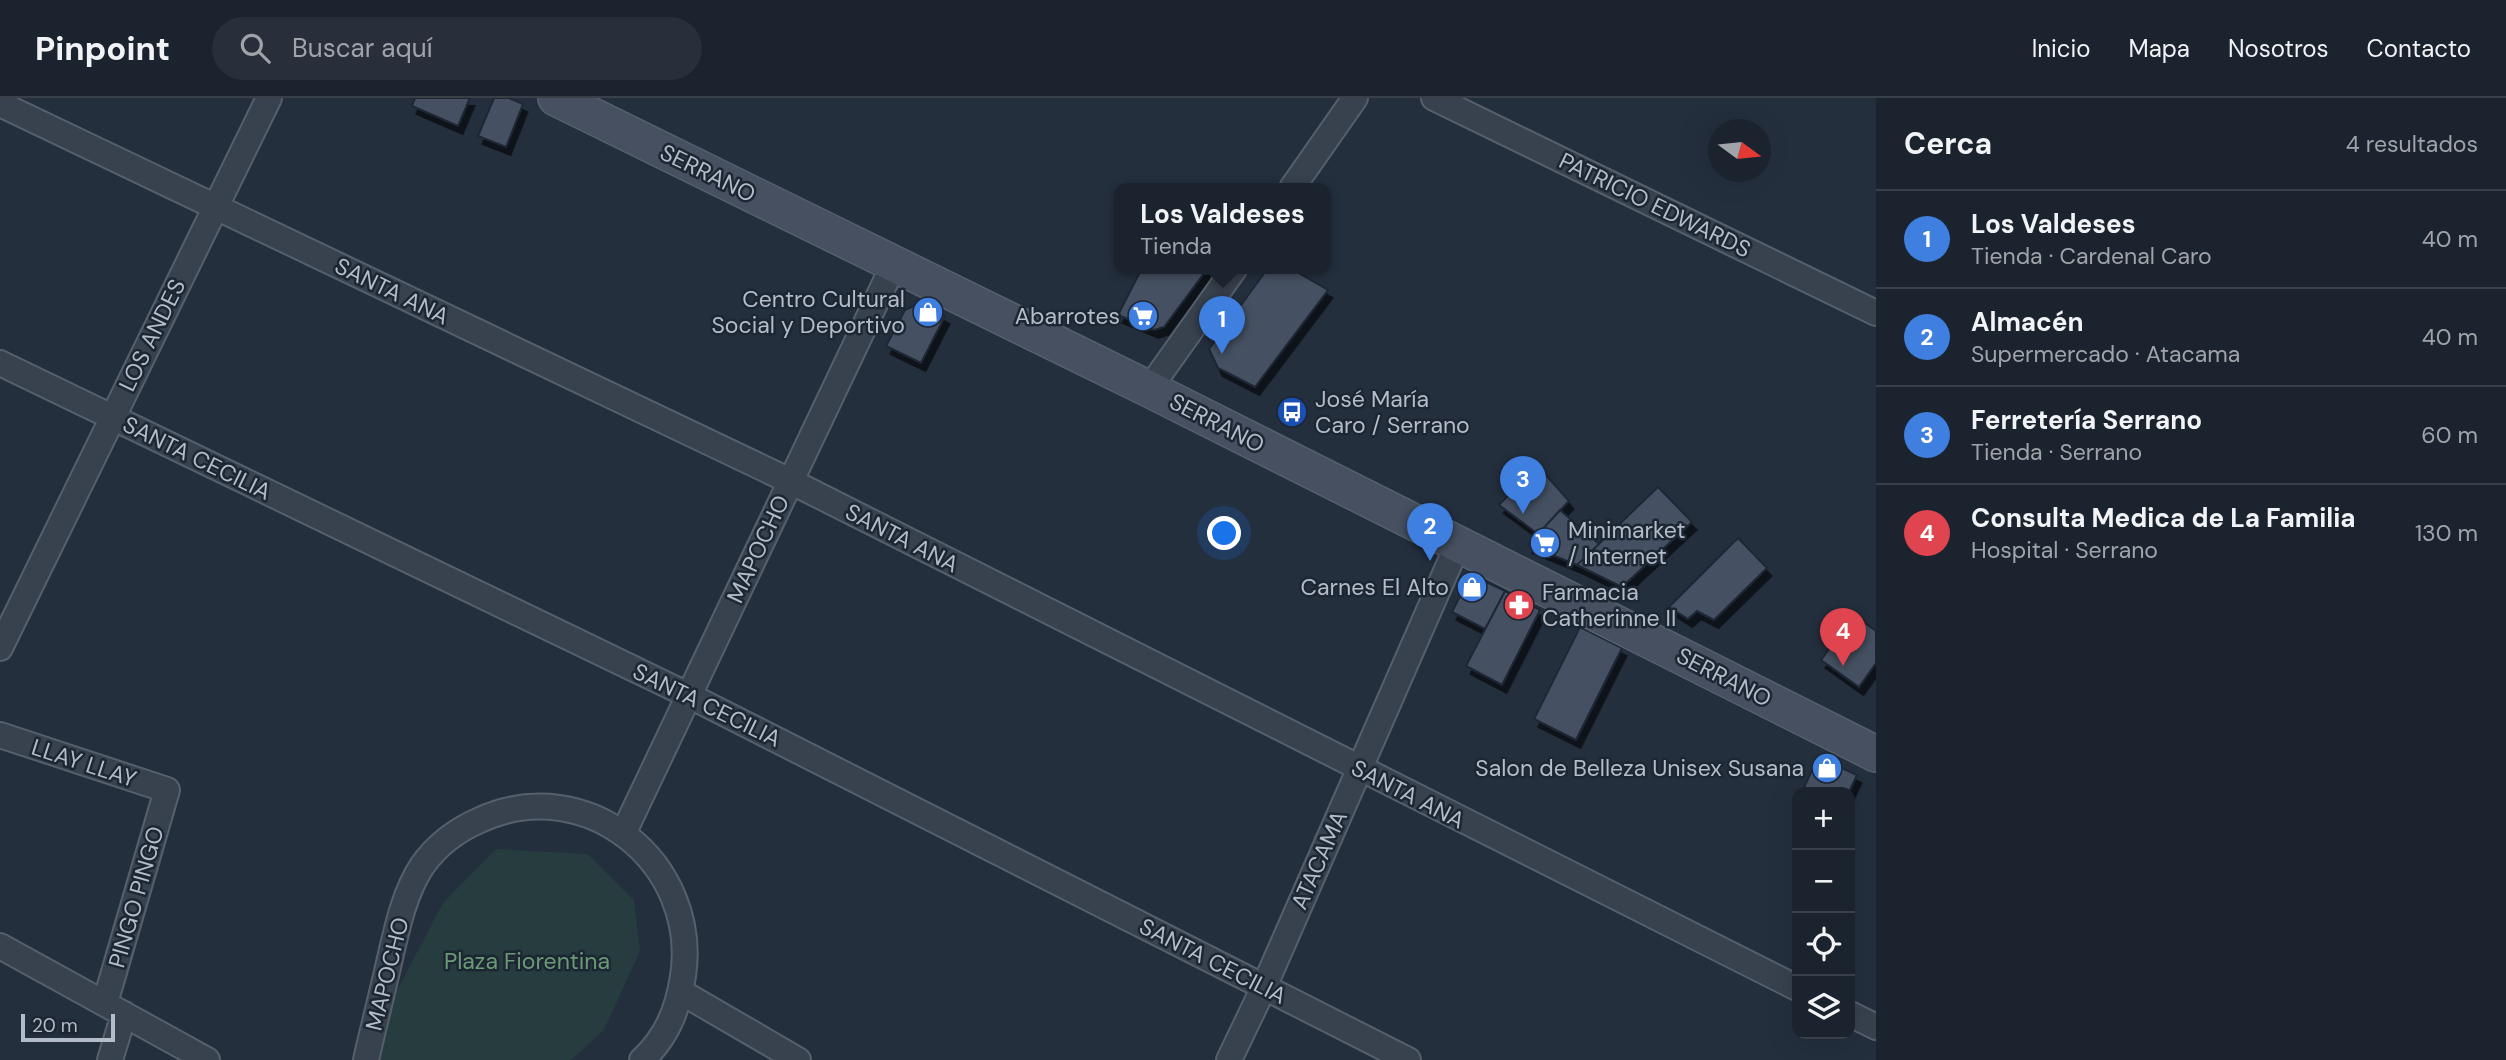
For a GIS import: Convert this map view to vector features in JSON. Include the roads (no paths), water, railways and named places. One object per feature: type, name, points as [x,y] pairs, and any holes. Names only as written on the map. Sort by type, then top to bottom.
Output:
[{"type":"main road","name":"SERRANO","points":[[556,98],[1149,389],[1876,754]]},
{"type":"street","name":"LOS ANDES","points":[[3,632],[269,98]]},
{"type":"street","points":[[1296,183],[1355,98]]},
{"type":"street","name":"PATRICIO EDWARDS","points":[[1434,98],[1876,313]]},
{"type":"street","name":"SANTA ANA","points":[[0,104],[790,481],[1792,986]]},
{"type":"street","name":"MAPOCHO","points":[[623,834],[894,264]]},
{"type":"street","points":[[1149,389],[1231,274]]},
{"type":"street","name":"SANTA CECILIA","points":[[0,363],[688,695],[1408,1060]]},
{"type":"street","name":"ATACAMA","points":[[1229,1060],[1264,987],[1458,544]]},
{"type":"street","name":"LLAY LLAY","points":[[0,735],[167,790]]},
{"type":"street","name":"PINGO PINGO","points":[[110,1060],[115,1009],[167,790]]},
{"type":"street","name":"MAPOCHO","points":[[366,1060],[393,946],[406,901],[421,867],[433,853],[469,825],[490,815],[531,806],[574,810],[608,824],[642,849],[659,868],[671,889],[680,913],[684,939],[685,966],[681,992],[667,1031],[642,1060]]},
{"type":"street","points":[[0,946],[207,1060]]},
{"type":"street","points":[[681,992],[797,1060]]},
{"type":"street","points":[[1855,1016],[1876,1027]]},
{"type":"place","name":"Centro Cultural Social y Deportivo","points":[[928,312]]},
{"type":"place","name":"Abarrotes","points":[[1143,316]]},
{"type":"place","name":"Los Valdeses","points":[[1222,354]]},
{"type":"place","name":"José María Caro / Serrano","points":[[1292,412]]},
{"type":"place","name":"Ferretería Serrano","points":[[1523,514]]},
{"type":"place","name":"Minimarket / Internet","points":[[1545,543]]},
{"type":"place","name":"Almacén","points":[[1430,561]]},
{"type":"place","name":"Carnes El Alto","points":[[1472,587]]},
{"type":"place","name":"Farmacia Catherinne II","points":[[1519,605]]},
{"type":"place","name":"Consulta Medica de La Familia","points":[[1843,666]]},
{"type":"place","name":"Salon de Belleza Unisex Susana","points":[[1827,768]]},
{"type":"park label","name":"Plaza Fiorentina","points":[[527,961]]}]
